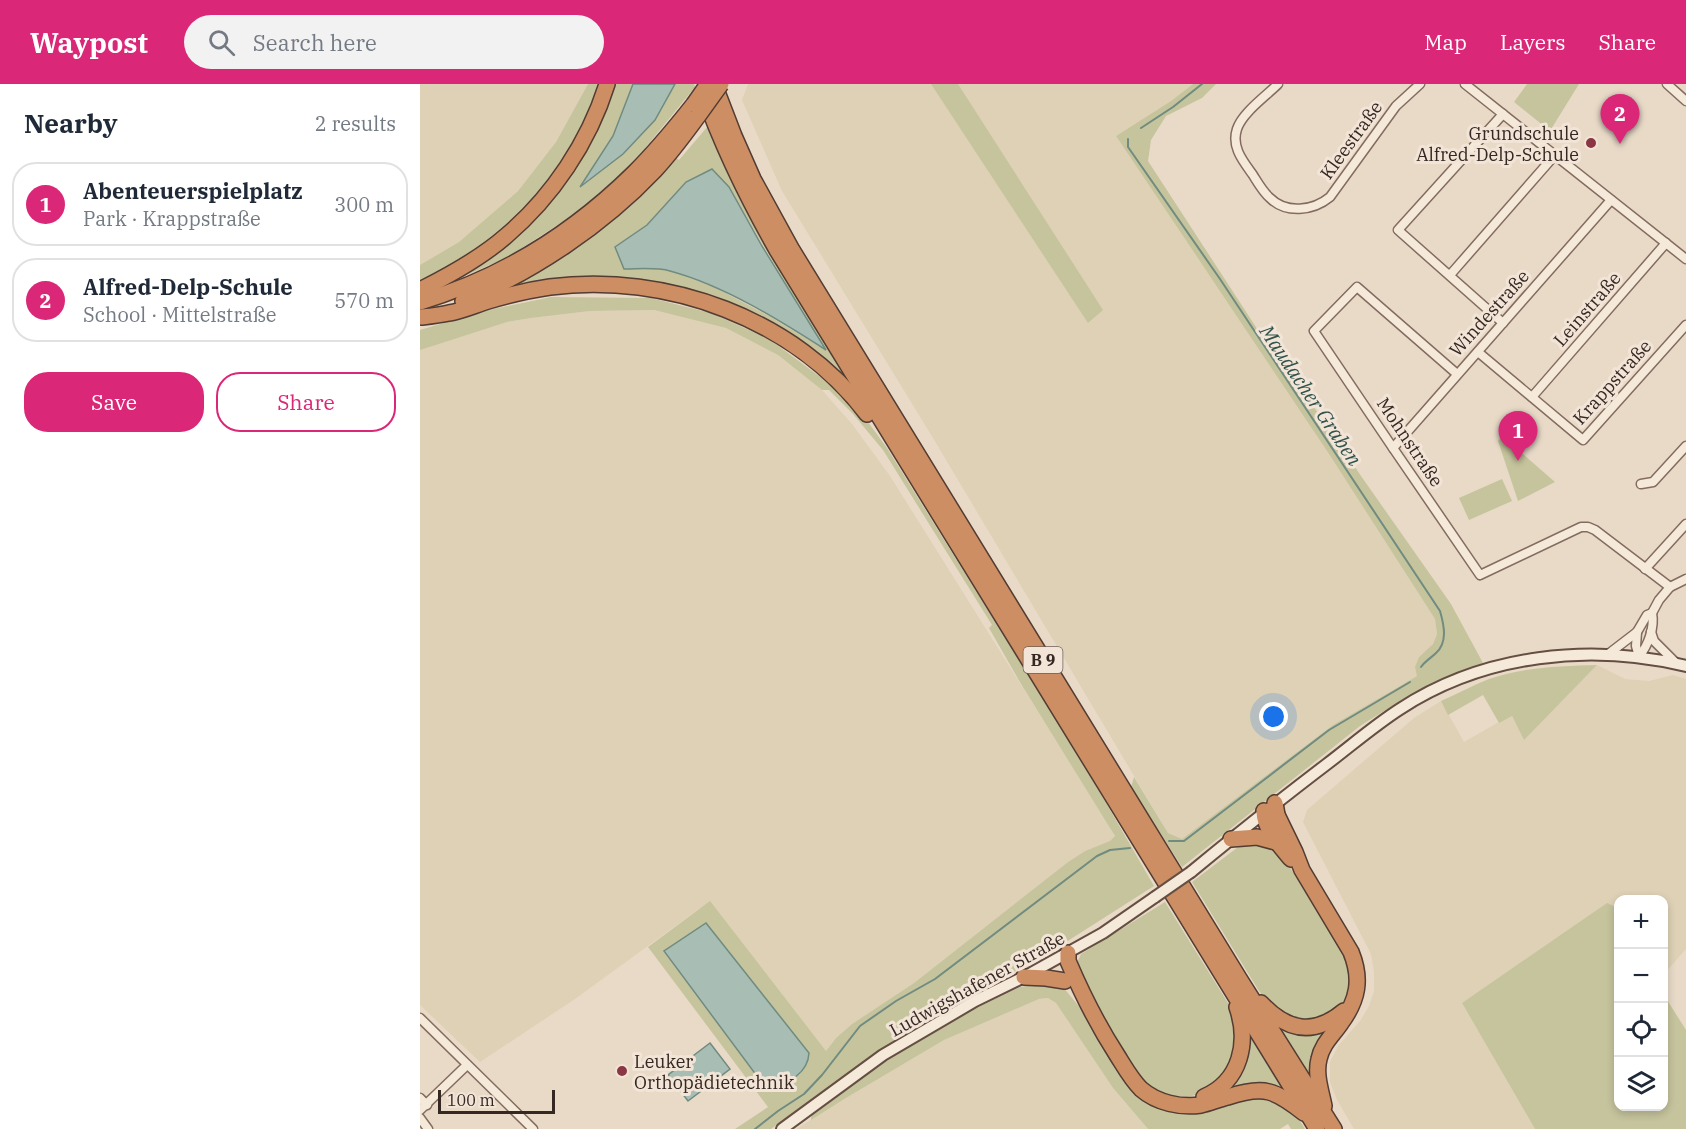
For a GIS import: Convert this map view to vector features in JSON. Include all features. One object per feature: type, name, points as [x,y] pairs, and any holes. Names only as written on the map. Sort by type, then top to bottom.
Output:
[{"type":"highway","points":[[420,290],[461,267],[505,237],[542,200],[558,180],[582,141],[607,84]]},
{"type":"highway","name":"B 9","points":[[700,84],[724,146],[754,210],[777,250],[914,475],[1234,982]]},
{"type":"highway","points":[[420,312],[467,299],[523,271],[588,229],[654,171],[679,141],[708,84]]},
{"type":"highway","name":"B 9","points":[[714,84],[753,179],[792,250],[1318,1121],[1334,1129]]},
{"type":"highway","points":[[696,110],[721,84]]},
{"type":"highway","points":[[420,312],[450,313],[525,292],[598,284],[636,287],[678,295],[720,307],[764,327],[816,361],[836,378],[856,399],[914,475]]},
{"type":"highway","points":[[1302,870],[1272,810],[1264,821],[1302,870],[1356,964],[1358,984],[1355,999],[1342,1023],[1324,1045],[1318,1060],[1318,1121]]},
{"type":"highway","points":[[1231,839],[1257,837],[1279,843]]},
{"type":"highway","points":[[1087,1005],[1065,981],[1059,965],[1065,957],[1087,1005],[1132,1079],[1155,1098],[1172,1105],[1202,1105],[1244,1092],[1259,1090],[1274,1093],[1318,1121]]},
{"type":"highway","points":[[1024,977],[1065,981]]},
{"type":"highway","points":[[1234,982],[1272,1015],[1296,1027],[1321,1026],[1338,1017],[1351,1005]]},
{"type":"highway","points":[[1186,1105],[1214,1093],[1227,1081],[1239,1062],[1243,1042],[1242,1021],[1234,982]]},
{"type":"main road","name":"Ludwigshafener Straße","points":[[782,1129],[883,1055],[975,1001],[1065,957],[1103,933],[1191,872],[1231,839],[1272,810],[1364,734],[1401,708],[1449,683],[1511,662],[1563,655],[1639,657],[1681,665]]},
{"type":"street","name":"Kleestraße","points":[[1278,84],[1242,120],[1235,136],[1236,149],[1270,198],[1282,206],[1299,209],[1319,204],[1330,197],[1396,105],[1420,84]]},
{"type":"street","points":[[1465,84],[1686,259]]},
{"type":"street","points":[[1667,84],[1686,101]]},
{"type":"street","points":[[1503,114],[1398,230],[1503,323]]},
{"type":"street","points":[[1450,274],[1555,155]]},
{"type":"street","name":"Windestraße","points":[[1393,448],[1611,200]]},
{"type":"street","name":"Leinstraße","points":[[1533,398],[1666,243]]},
{"type":"street","name":"Mohnstraße","points":[[1457,374],[1357,287],[1314,331],[1480,575],[1581,527],[1588,527],[1670,587]]},
{"type":"street","name":"Krappstraße","points":[[1478,352],[1583,440],[1686,324]]},
{"type":"street","points":[[1641,484],[1653,482],[1686,446]]},
{"type":"street","points":[[1645,569],[1686,524]]},
{"type":"street","points":[[1639,657],[1647,647],[1652,613],[1659,600],[1670,587],[1686,579]]},
{"type":"street","points":[[1608,655],[1637,632],[1647,615],[1652,613]]},
{"type":"street","points":[[1637,632],[1636,646],[1639,657]]},
{"type":"street","points":[[1651,632],[1654,641],[1681,665]]},
{"type":"street","points":[[420,1018],[533,1129]]},
{"type":"street","points":[[420,1098],[424,1108],[467,1065]]},
{"type":"street","points":[[420,1118],[428,1129]]},
{"type":"shaded area","points":[[420,84],[588,84],[556,142],[518,191],[459,242],[420,265]]},
{"type":"shaded area","points":[[588,84],[602,84],[579,134],[549,183],[513,224],[471,257],[420,285],[420,265],[459,242],[518,191],[556,142]]},
{"type":"shaded area","points":[[613,84],[633,84],[613,136],[582,185],[655,120],[675,84],[694,84],[695,87],[633,163],[579,211],[508,257],[462,277],[546,205],[574,171],[585,153]]},
{"type":"shaded area","points":[[633,84],[675,84],[655,120],[623,154],[580,187],[613,136]]},
{"type":"shaded area","points":[[748,84],[1193,84],[1116,136],[1329,454],[1435,619],[1437,634],[1433,644],[1419,657],[1417,676],[1333,725],[1182,839],[1168,833],[933,438],[782,191],[742,100]]},
{"type":"shaded area","points":[[931,84],[958,84],[1103,310],[1088,323]]},
{"type":"shaded area","points":[[1193,84],[1216,84],[1202,98],[1166,116],[1151,140],[1148,161],[1280,364],[1326,423],[1451,604],[1483,663],[1411,694],[1360,726],[1182,867],[1131,787],[1134,777],[1168,833],[1182,839],[1333,725],[1417,676],[1415,667],[1419,657],[1433,644],[1437,634],[1435,619],[1329,454],[1116,136]]},
{"type":"shaded area","points":[[1527,84],[1579,84],[1550,131],[1514,102]]},
{"type":"shaded area","points":[[708,126],[734,183],[851,381],[842,379],[771,326],[710,296],[657,285],[490,296],[675,157],[679,160]],"holes":[[[686,182],[729,187],[824,349],[716,288],[615,247],[647,225]]]},
{"type":"shaded area","points":[[712,169],[729,187],[762,246],[826,350],[770,316],[711,285],[665,270],[624,269],[615,247],[647,225],[686,182]]},
{"type":"shaded area","points":[[551,297],[651,298],[711,313],[769,339],[838,390],[862,414],[887,448],[1087,770],[1154,886],[1052,951],[913,1029],[771,1129],[735,1129],[768,1107],[648,947],[710,901],[826,1051],[836,1038],[852,1024],[914,983],[1068,862],[1085,851],[1110,841],[1115,836],[1021,684],[989,628],[992,625],[883,450],[829,390],[822,390],[778,355],[726,328],[654,310],[590,311],[507,322],[420,350],[420,330],[484,311]]},
{"type":"shaded area","points":[[654,310],[726,328],[778,355],[822,390],[852,424],[890,476],[1115,837],[1068,862],[914,983],[852,1024],[836,1038],[826,1051],[700,908],[575,999],[480,1062],[420,1005],[420,348],[507,322],[531,318],[590,311]]},
{"type":"shaded area","points":[[1502,436],[1555,482],[1518,501],[1498,441]]},
{"type":"shaded area","points":[[1502,479],[1512,501],[1469,520],[1459,498]]},
{"type":"shaded area","points":[[1597,665],[1625,679],[1649,681],[1673,675],[1686,679],[1686,949],[1668,969],[1668,895],[1614,895],[1614,908],[1462,1003],[1535,1129],[1354,1129],[1337,1100],[1330,1082],[1330,1062],[1338,1046],[1360,1021],[1369,1006],[1374,991],[1374,972],[1371,954],[1303,822],[1307,810],[1414,718],[1441,701],[1464,742],[1511,715],[1524,739]]},
{"type":"shaded area","points":[[1597,665],[1524,740],[1512,716],[1499,723],[1483,695],[1448,715],[1441,701],[1489,679],[1515,672]]},
{"type":"shaded area","points":[[1258,842],[1275,850],[1289,866],[1345,952],[1352,971],[1348,997],[1337,1012],[1316,1023],[1277,1014],[1259,991],[1192,882],[1242,844]]},
{"type":"shaded area","points":[[1165,902],[1238,1019],[1241,1035],[1230,1072],[1203,1093],[1188,1097],[1173,1096],[1155,1090],[1135,1074],[1077,971],[1077,963],[1081,954]]},
{"type":"shaded area","points":[[1607,903],[1614,906],[1614,1111],[1668,1111],[1668,1001],[1686,1030],[1686,1129],[1535,1129],[1462,1003]]},
{"type":"shaded area","points":[[706,923],[809,1053],[808,1061],[800,1073],[768,1091],[664,951]]},
{"type":"shaded area","points":[[1050,983],[1063,987],[1152,1104],[1262,1094],[1291,1107],[1305,1129],[1291,1129],[1288,1124],[1280,1129],[1148,1129],[1113,1088],[1056,1003],[1048,998],[1039,999],[944,1040],[811,1120],[812,1112],[907,1047],[966,1013],[1020,987]]},
{"type":"shaded area","points":[[1048,998],[1056,1003],[1113,1088],[1148,1129],[796,1129],[944,1040],[1039,999]]},
{"type":"shaded area","points":[[1245,1023],[1293,1099],[1224,1089]]},
{"type":"shaded area","points":[[1276,1023],[1331,1025],[1314,1084]]},
{"type":"shaded area","points":[[710,1043],[730,1069],[688,1101],[668,1075]]},
{"type":"waterway","name":"Maudacher Graben","points":[[1141,128],[1202,84]]},
{"type":"waterway","name":"Maudacher Graben","points":[[1128,139],[1128,147],[1220,279],[1440,611],[1444,639],[1440,649],[1421,667]]},
{"type":"waterway","points":[[1169,841],[1184,841],[1329,730],[1410,682]]},
{"type":"waterway","points":[[755,1129],[804,1094],[822,1075],[860,1026],[896,1001],[935,979],[1097,856],[1110,850],[1130,848]]},
{"type":"place","name":"Grundschule Alfred-Delp-Schule","points":[[1591,143]]},
{"type":"place","name":"Alfred-Delp-Schule","points":[[1620,144]]},
{"type":"place","name":"Abenteuerspielplatz","points":[[1518,461]]},
{"type":"place","name":"Leuker Orthopädietechnik","points":[[622,1071]]}]
